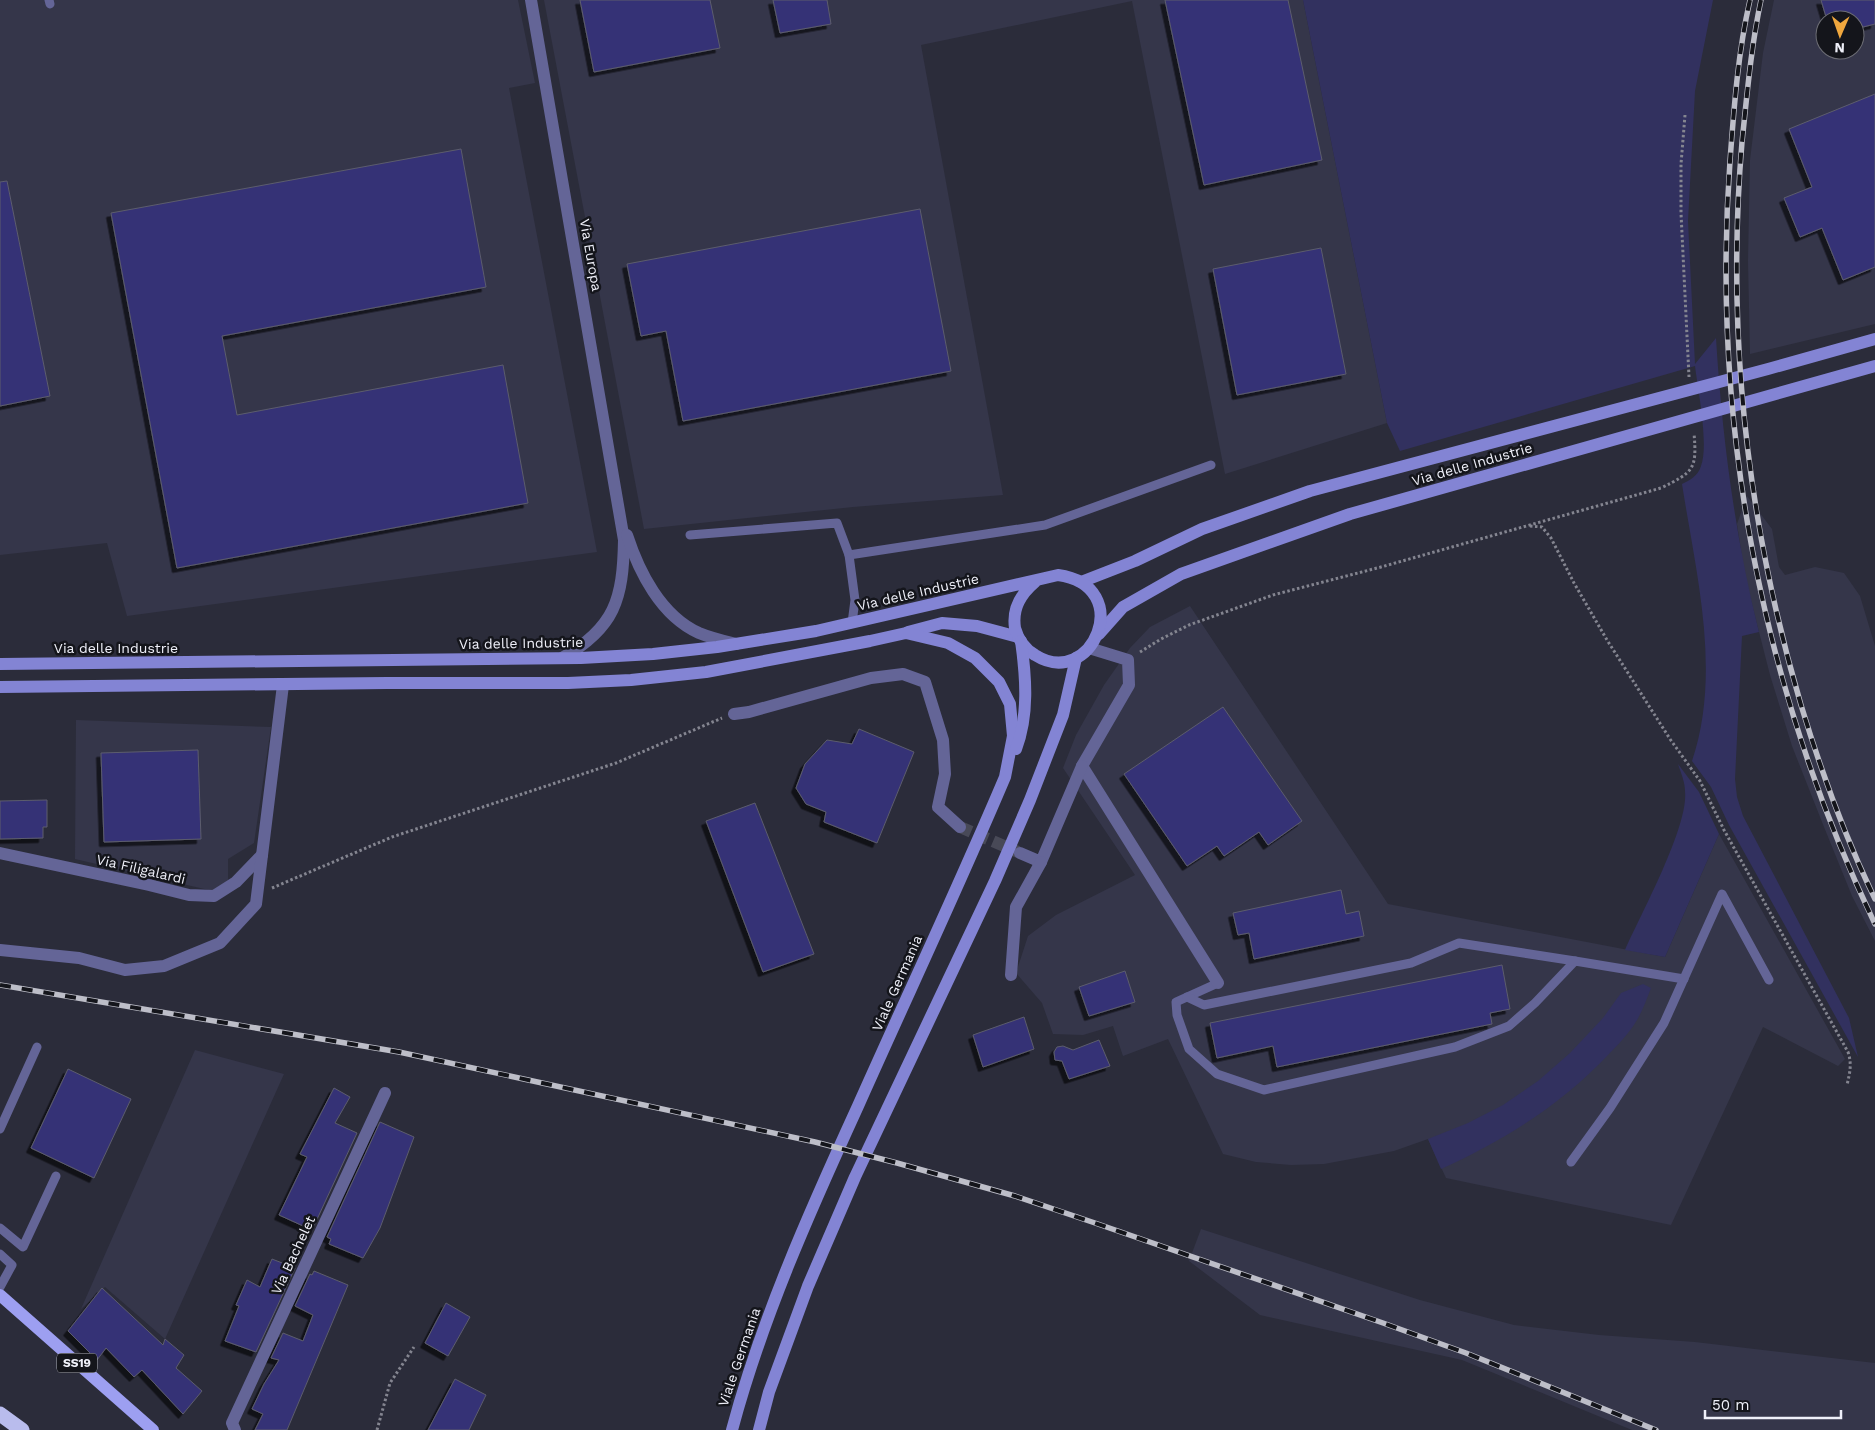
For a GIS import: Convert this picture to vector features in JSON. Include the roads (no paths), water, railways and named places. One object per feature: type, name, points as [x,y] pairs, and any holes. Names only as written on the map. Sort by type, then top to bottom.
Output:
[{"type":"highway","points":[[0,1414],[22,1430]]},
{"type":"main road","name":"SS19","points":[[0,1296],[153,1430]]},
{"type":"street","name":"Via Europa","points":[[531,0],[624,540],[620,586],[609,619],[591,639],[562,658]]},
{"type":"street","points":[[1081,582],[1135,561],[1202,529],[1310,491],[1875,339]]},
{"type":"street","name":"Via delle Industrie","points":[[1098,635],[1123,607],[1181,574],[1350,514],[1875,366]]},
{"type":"street","name":"Via Europa","points":[[621,516],[640,568],[651,588],[671,613],[697,632],[736,644]]},
{"type":"street","points":[[906,633],[942,623],[977,626],[1020,639],[1029,651],[1039,657],[1051,661],[1064,661],[1076,658],[1089,648],[1098,635],[1101,611],[1097,599],[1081,582],[1070,577],[1058,575],[1046,577],[1035,582],[1025,590],[1018,602],[1014,615],[1020,639],[1025,667],[1025,698],[1022,734],[1005,777]]},
{"type":"street","name":"Via delle Industrie","points":[[0,664],[562,658],[653,654],[736,644],[816,631],[1035,582]]},
{"type":"street","name":"Viale Germania","points":[[283,684],[568,683],[631,680],[706,672],[906,633],[948,643],[975,658],[999,682],[1010,704],[1013,736],[1005,777],[828,1170],[783,1277],[745,1380],[732,1430]]},
{"type":"street","points":[[1011,975],[1016,907],[1041,862],[1082,766],[1129,685],[1128,660],[1089,648]]},
{"type":"street","points":[[759,1430],[769,1392],[808,1286],[876,1130],[995,881],[1064,715],[1076,658]]},
{"type":"street","points":[[734,714],[749,712],[871,678],[903,674],[925,682],[943,740],[945,774],[938,807],[960,827]]},
{"type":"street","points":[[0,687],[283,684],[256,904],[220,943],[164,966],[125,970],[79,958],[0,950]]},
{"type":"street","points":[[1082,766],[1218,983]]},
{"type":"street","name":"Via Filigalardi","points":[[0,853],[189,895],[214,896],[236,882],[262,855]]},
{"type":"street","points":[[1020,853],[1041,862]]},
{"type":"street","name":"Via Bachelet","points":[[236,1430],[232,1422],[385,1093]]},
{"type":"lane","points":[[849,555],[1044,525],[1211,465]]},
{"type":"lane","points":[[690,535],[837,523],[849,555],[855,600],[852,623]]},
{"type":"lane","points":[[1571,1162],[1610,1108],[1664,1023],[1722,894],[1768,980]]},
{"type":"lane","points":[[1187,997],[1204,1005],[1411,962],[1458,943],[1684,979]]},
{"type":"lane","points":[[1218,983],[1176,1002],[1177,1015],[1189,1049],[1217,1074],[1264,1090],[1455,1047],[1509,1026],[1535,1003],[1575,961]]},
{"type":"lane","points":[[0,1130],[37,1047]]},
{"type":"lane","points":[[0,1228],[23,1247],[56,1176]]},
{"type":"lane","points":[[0,1254],[12,1265],[0,1287]]},
{"type":"tunnel","points":[[960,827],[1018,852]]},
{"type":"railway","points":[[1750,0],[1742,40],[1735,100],[1730,161],[1726,259],[1729,357],[1737,455],[1753,552],[1774,647],[1802,742],[1835,834],[1875,924]]},
{"type":"railway","points":[[1761,0],[1742,142],[1738,213],[1739,355],[1754,497],[1782,636],[1801,705],[1834,804],[1875,899]]},
{"type":"railway","points":[[0,985],[399,1052],[815,1142],[897,1163],[1015,1196],[1383,1323],[1466,1353],[1656,1430]]}]
